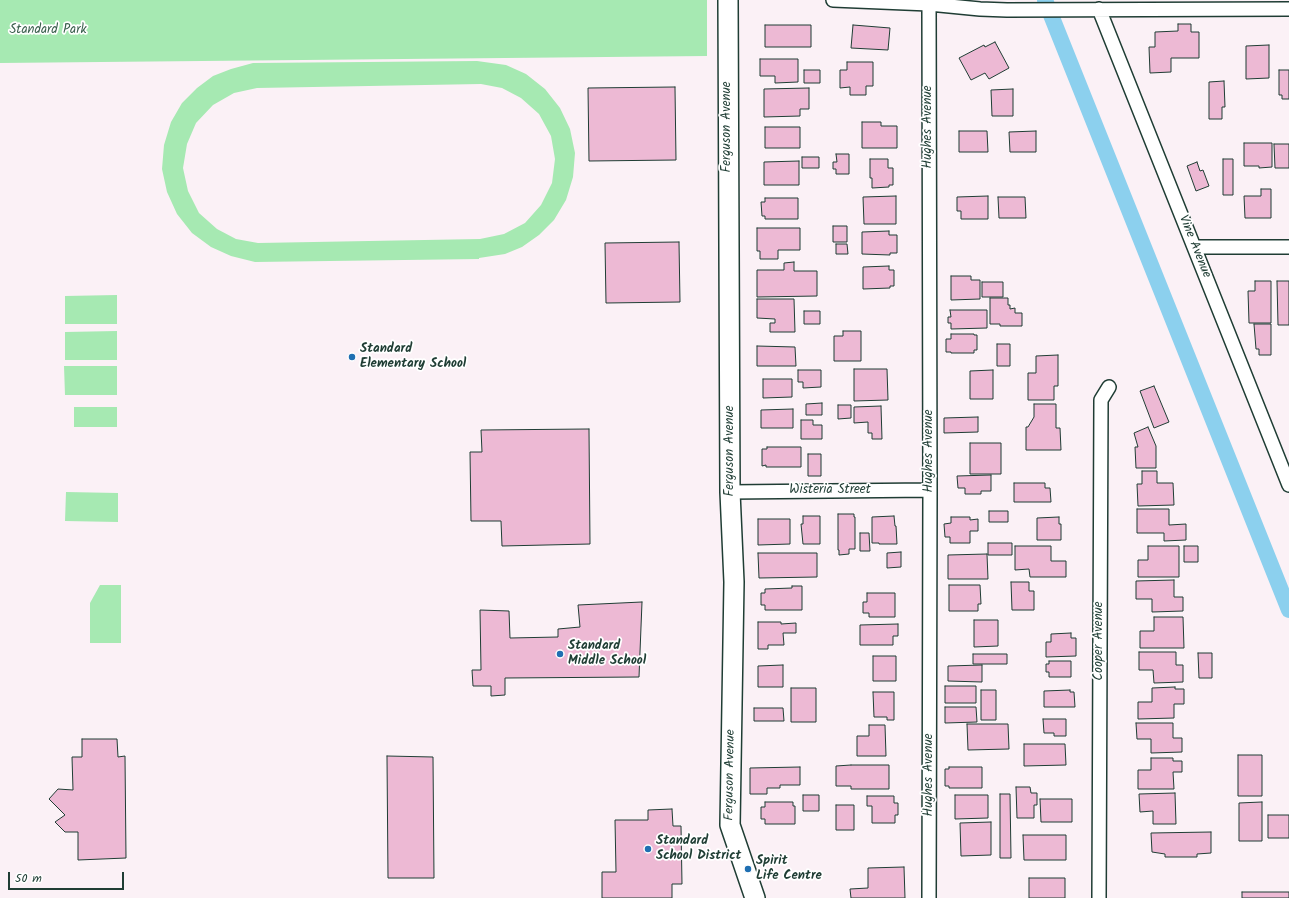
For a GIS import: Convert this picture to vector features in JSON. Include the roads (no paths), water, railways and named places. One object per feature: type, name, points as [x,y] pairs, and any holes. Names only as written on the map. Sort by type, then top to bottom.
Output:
[{"type":"street","name":"Ferguson Avenue","points":[[728,0],[730,492],[734,582],[730,825],[755,898]]},
{"type":"street","points":[[834,0],[929,4],[1007,10],[1100,9],[1193,4],[1289,9]]},
{"type":"street","name":"Hughes Avenue","points":[[929,4],[929,898]]},
{"type":"street","name":"Vine Avenue","points":[[1100,9],[1289,485]]},
{"type":"street","points":[[1194,247],[1289,247]]},
{"type":"street","name":"Cooper Avenue","points":[[1099,898],[1101,400],[1109,387]]},
{"type":"street","name":"Wisteria Street","points":[[730,492],[930,490]]},
{"type":"waterway","points":[[1045,0],[1289,610]]},
{"type":"place","name":"Standard Elementary School","points":[[352,357]]},
{"type":"place","name":"Standard Middle School","points":[[560,654]]},
{"type":"place","name":"Standard School District","points":[[648,849]]},
{"type":"place","name":"Spirit Life Centre","points":[[748,869]]},
{"type":"park label","name":"Standard Park","points":[[48,31]]}]
